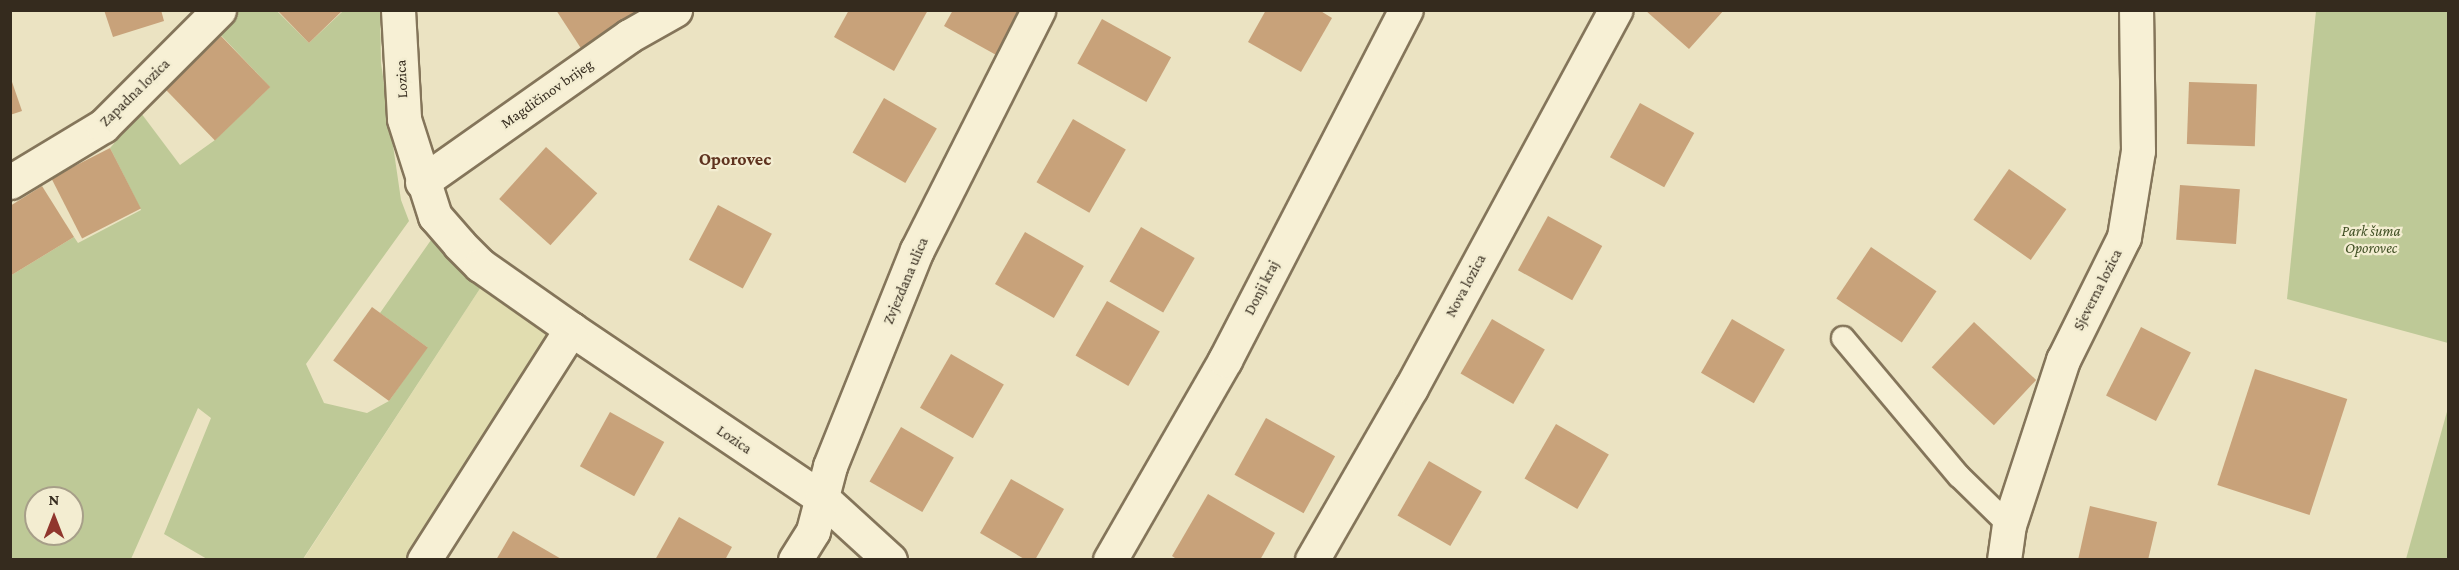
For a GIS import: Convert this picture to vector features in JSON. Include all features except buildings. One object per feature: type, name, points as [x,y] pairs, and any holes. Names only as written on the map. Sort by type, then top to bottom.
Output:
[{"type":"street","name":"Zapadna lozica","points":[[10,182],[103,126],[219,10]]},
{"type":"street","name":"Lozica","points":[[398,10],[404,119],[422,182],[435,216],[480,265],[822,498],[890,560]]},
{"type":"street","name":"Magdičinov brijeg","points":[[422,182],[629,36],[675,10]]},
{"type":"street","name":"Zvjezdana ulica","points":[[795,560],[813,531],[830,466],[917,250],[1038,10]]},
{"type":"street","name":"Donji kraj","points":[[1110,560],[1225,360],[1406,10]]},
{"type":"street","name":"Nova lozica","points":[[1312,560],[1411,388],[1616,10]]},
{"type":"street","name":"Sjeverna lozica","points":[[2004,560],[2009,525],[2063,360],[2124,237],[2138,151],[2136,10]]},
{"type":"street","points":[[424,560],[571,329]]},
{"type":"lane","points":[[1843,339],[1959,476],[2009,525]]},
{"type":"shaded area","points":[[481,287],[549,334],[410,559],[303,560]]},
{"type":"green space","points":[[380,10],[381,63],[401,200],[409,221],[306,364],[324,403],[367,413],[389,401],[427,347],[380,313],[431,240],[481,287],[303,559],[207,559],[164,534],[211,418],[198,408],[131,559],[11,560],[10,276],[74,237],[78,243],[141,210],[110,148],[141,113],[180,165],[215,140],[270,87],[217,31],[238,11],[277,11],[309,43],[343,11]]},
{"type":"green space","name":"Park šuma Oporovec","points":[[2316,11],[2448,11],[2448,343],[2287,299]]},
{"type":"green space","points":[[2448,408],[2448,559],[2406,559]]},
{"type":"district","name":"Oporovec","points":[[735,159]]}]
